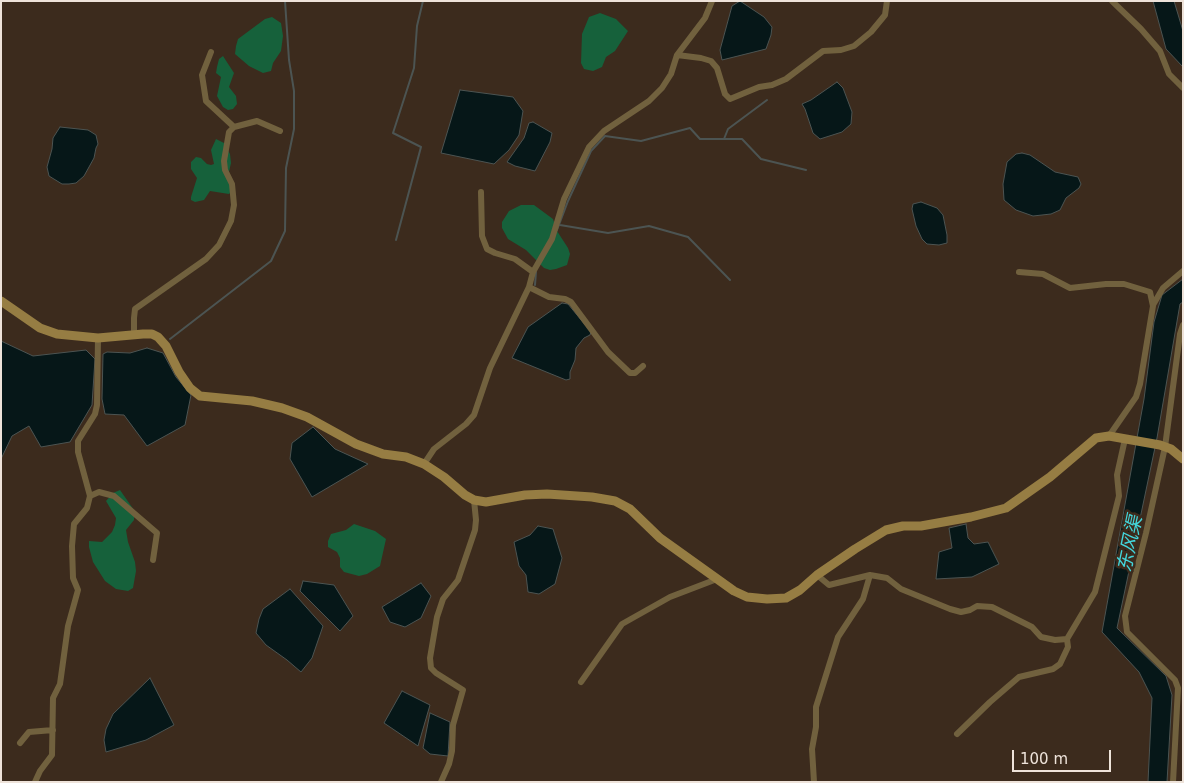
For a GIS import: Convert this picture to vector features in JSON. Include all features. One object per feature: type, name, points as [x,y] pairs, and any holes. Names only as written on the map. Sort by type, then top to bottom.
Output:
[{"type":"street","points":[[424,464],[434,449],[466,424],[474,415],[490,368],[530,287],[533,272],[552,239],[564,199],[590,147],[604,131],[649,101],[662,88],[671,74],[677,56],[705,18],[712,1]]},
{"type":"street","points":[[677,56],[702,58],[712,61],[717,68],[725,94],[730,99],[759,86],[772,85],[786,79],[823,51],[841,50],[854,46],[871,32],[885,15],[887,1]]},
{"type":"street","points":[[1112,1],[1141,29],[1160,51],[1169,74],[1183,88]]},
{"type":"street","points":[[211,52],[202,76],[206,101],[234,127]]},
{"type":"street","points":[[134,335],[135,309],[206,259],[219,245],[231,221],[234,205],[232,184],[225,170],[224,161],[229,132],[234,127],[257,121],[280,131]]},
{"type":"street","points":[[481,192],[482,236],[487,249],[495,254],[515,259],[533,272]]},
{"type":"street","points":[[1109,436],[1136,396],[1140,384],[1153,306],[1163,288],[1183,271]]},
{"type":"street","points":[[1018,272],[1043,274],[1070,288],[1124,284],[1150,292],[1153,306]]},
{"type":"street","points":[[530,287],[549,297],[565,299],[571,302],[608,352],[630,373],[635,373],[643,366]]},
{"type":"street","points":[[2,301],[40,328],[57,334],[98,338],[152,334],[158,337],[166,346],[184,380],[200,396],[252,401],[282,408],[307,417],[356,444],[383,454],[406,457],[424,464],[444,477],[465,496],[474,500],[486,502],[525,495],[547,494],[592,497],[616,501],[630,509],[660,538],[734,592],[747,597],[786,598],[800,590],[817,575],[855,549],[886,530],[971,517],[1006,508],[1050,477],[1096,438],[1109,436],[1162,446],[1171,449],[1183,459]]},
{"type":"street","points":[[1173,782],[1178,688],[1175,680],[1127,632],[1124,616],[1162,446],[1183,325]]},
{"type":"street","points":[[35,782],[40,771],[52,755],[53,698],[60,684],[68,626],[78,590],[73,578],[72,546],[74,524],[87,508],[90,496],[78,452],[78,441],[95,414],[97,405],[98,338]]},
{"type":"street","points":[[957,734],[1019,677],[1053,668],[1060,664],[1068,647],[1067,639],[1095,592],[1119,496],[1117,475],[1129,440]]},
{"type":"street","points":[[90,496],[99,492],[114,496],[157,533],[153,560]]},
{"type":"street","points":[[441,782],[449,764],[452,751],[453,725],[463,690],[436,673],[431,668],[430,658],[437,617],[443,599],[458,580],[475,530],[474,500]]},
{"type":"street","points":[[817,575],[829,584],[870,575],[887,578],[901,589],[950,609],[961,612],[977,606],[992,607],[1032,627],[1041,637],[1055,640],[1067,639]]},
{"type":"street","points":[[814,782],[812,749],[816,727],[816,707],[838,637],[863,599],[870,575]]},
{"type":"street","points":[[580,682],[622,624],[670,597],[717,579]]},
{"type":"street","points":[[20,743],[29,732],[53,730]]},
{"type":"green space","points":[[600,13],[616,19],[628,31],[615,51],[606,57],[602,67],[593,71],[584,69],[581,63],[582,34],[589,17]]},
{"type":"green space","points":[[272,17],[281,23],[283,36],[281,51],[273,63],[271,71],[263,73],[249,66],[235,54],[236,46],[238,39],[265,19]]},
{"type":"green space","points":[[223,56],[234,73],[229,87],[236,96],[237,104],[233,109],[228,110],[223,107],[217,96],[221,77],[216,73],[219,59]]},
{"type":"green space","points":[[216,139],[224,143],[230,154],[231,163],[228,176],[234,188],[229,194],[210,191],[204,200],[195,202],[191,200],[191,197],[197,178],[191,169],[191,162],[196,157],[201,158],[207,164],[214,164],[211,150]]},
{"type":"green space","points":[[521,205],[534,205],[553,219],[557,231],[570,254],[567,265],[550,270],[544,268],[526,250],[508,239],[502,228],[502,222],[509,211]]},
{"type":"green space","points":[[120,490],[134,510],[134,520],[126,530],[136,571],[133,588],[128,591],[116,589],[105,581],[93,562],[89,547],[89,541],[102,542],[112,532],[116,518],[106,501],[113,493]]},
{"type":"green space","points":[[354,524],[375,531],[386,539],[380,566],[367,574],[359,576],[344,572],[340,567],[340,558],[337,552],[328,547],[331,534],[346,530]]},
{"type":"water","points":[[740,1],[764,17],[772,27],[771,35],[766,49],[722,60],[720,50],[732,6]]},
{"type":"water","points":[[1153,1],[1174,1],[1183,31],[1183,67],[1166,49]]},
{"type":"water","points":[[837,82],[843,88],[852,112],[851,124],[842,132],[820,139],[813,133],[802,104]]},
{"type":"water","points":[[460,90],[513,97],[523,111],[519,135],[509,150],[494,164],[441,153]]},
{"type":"water","points":[[533,122],[552,133],[550,142],[535,171],[507,162],[524,138],[529,123]]},
{"type":"water","points":[[60,127],[88,130],[96,135],[98,144],[94,158],[84,176],[76,183],[62,184],[49,176],[47,167],[53,138]]},
{"type":"water","points":[[1016,154],[1030,155],[1055,172],[1078,177],[1081,184],[1079,188],[1066,198],[1060,210],[1051,214],[1033,216],[1016,210],[1004,200],[1003,184],[1007,162]]},
{"type":"water","points":[[921,202],[937,208],[943,215],[947,243],[939,245],[927,244],[922,239],[916,226],[912,209],[913,204]]},
{"type":"water","name":"东风渠","points":[[1183,279],[1183,302],[1180,304],[1157,438],[1117,628],[1166,676],[1172,695],[1167,782],[1148,782],[1152,698],[1139,672],[1102,632],[1144,399],[1154,322],[1162,295]]},
{"type":"water","points":[[562,303],[568,304],[591,332],[576,348],[570,379],[566,380],[512,358],[528,327]]},
{"type":"water","points":[[1,341],[33,356],[86,350],[95,359],[92,405],[70,442],[41,447],[29,426],[12,436],[1,459]]},
{"type":"water","points":[[147,348],[163,353],[176,377],[191,395],[185,425],[147,446],[124,415],[105,414],[102,399],[103,354],[107,352],[130,353]]},
{"type":"water","points":[[313,427],[335,449],[368,464],[312,497],[290,459],[292,443]]},
{"type":"water","points":[[966,524],[968,538],[974,544],[988,542],[999,564],[972,577],[936,579],[939,552],[952,548],[949,528]]},
{"type":"water","points":[[538,526],[553,529],[562,558],[555,584],[539,594],[528,592],[526,575],[519,566],[514,542],[530,535]]},
{"type":"water","points":[[303,581],[334,585],[353,616],[340,631],[300,591]]},
{"type":"water","points":[[421,583],[431,596],[421,618],[405,627],[390,622],[382,607]]},
{"type":"water","points":[[290,589],[323,626],[312,658],[301,672],[266,645],[256,633],[263,609]]},
{"type":"water","points":[[150,678],[174,725],[146,740],[106,752],[104,740],[106,729],[113,714]]},
{"type":"water","points":[[402,691],[430,705],[418,746],[384,723]]},
{"type":"water","points":[[430,713],[450,722],[448,756],[430,754],[423,748]]},
{"type":"waterway","points":[[170,339],[271,261],[285,231],[286,168],[294,129],[294,91],[289,60],[285,1]]},
{"type":"waterway","points":[[396,240],[421,147],[393,133],[414,68],[417,26],[423,1]]},
{"type":"waterway","points":[[724,139],[728,129],[767,100]]},
{"type":"waterway","points":[[557,230],[591,151],[605,136],[641,141],[690,128],[700,139],[742,139],[761,159],[806,170]]},
{"type":"waterway","points":[[560,225],[608,233],[649,226],[688,237],[730,280]]},
{"type":"waterway","points":[[535,285],[536,272]]}]
